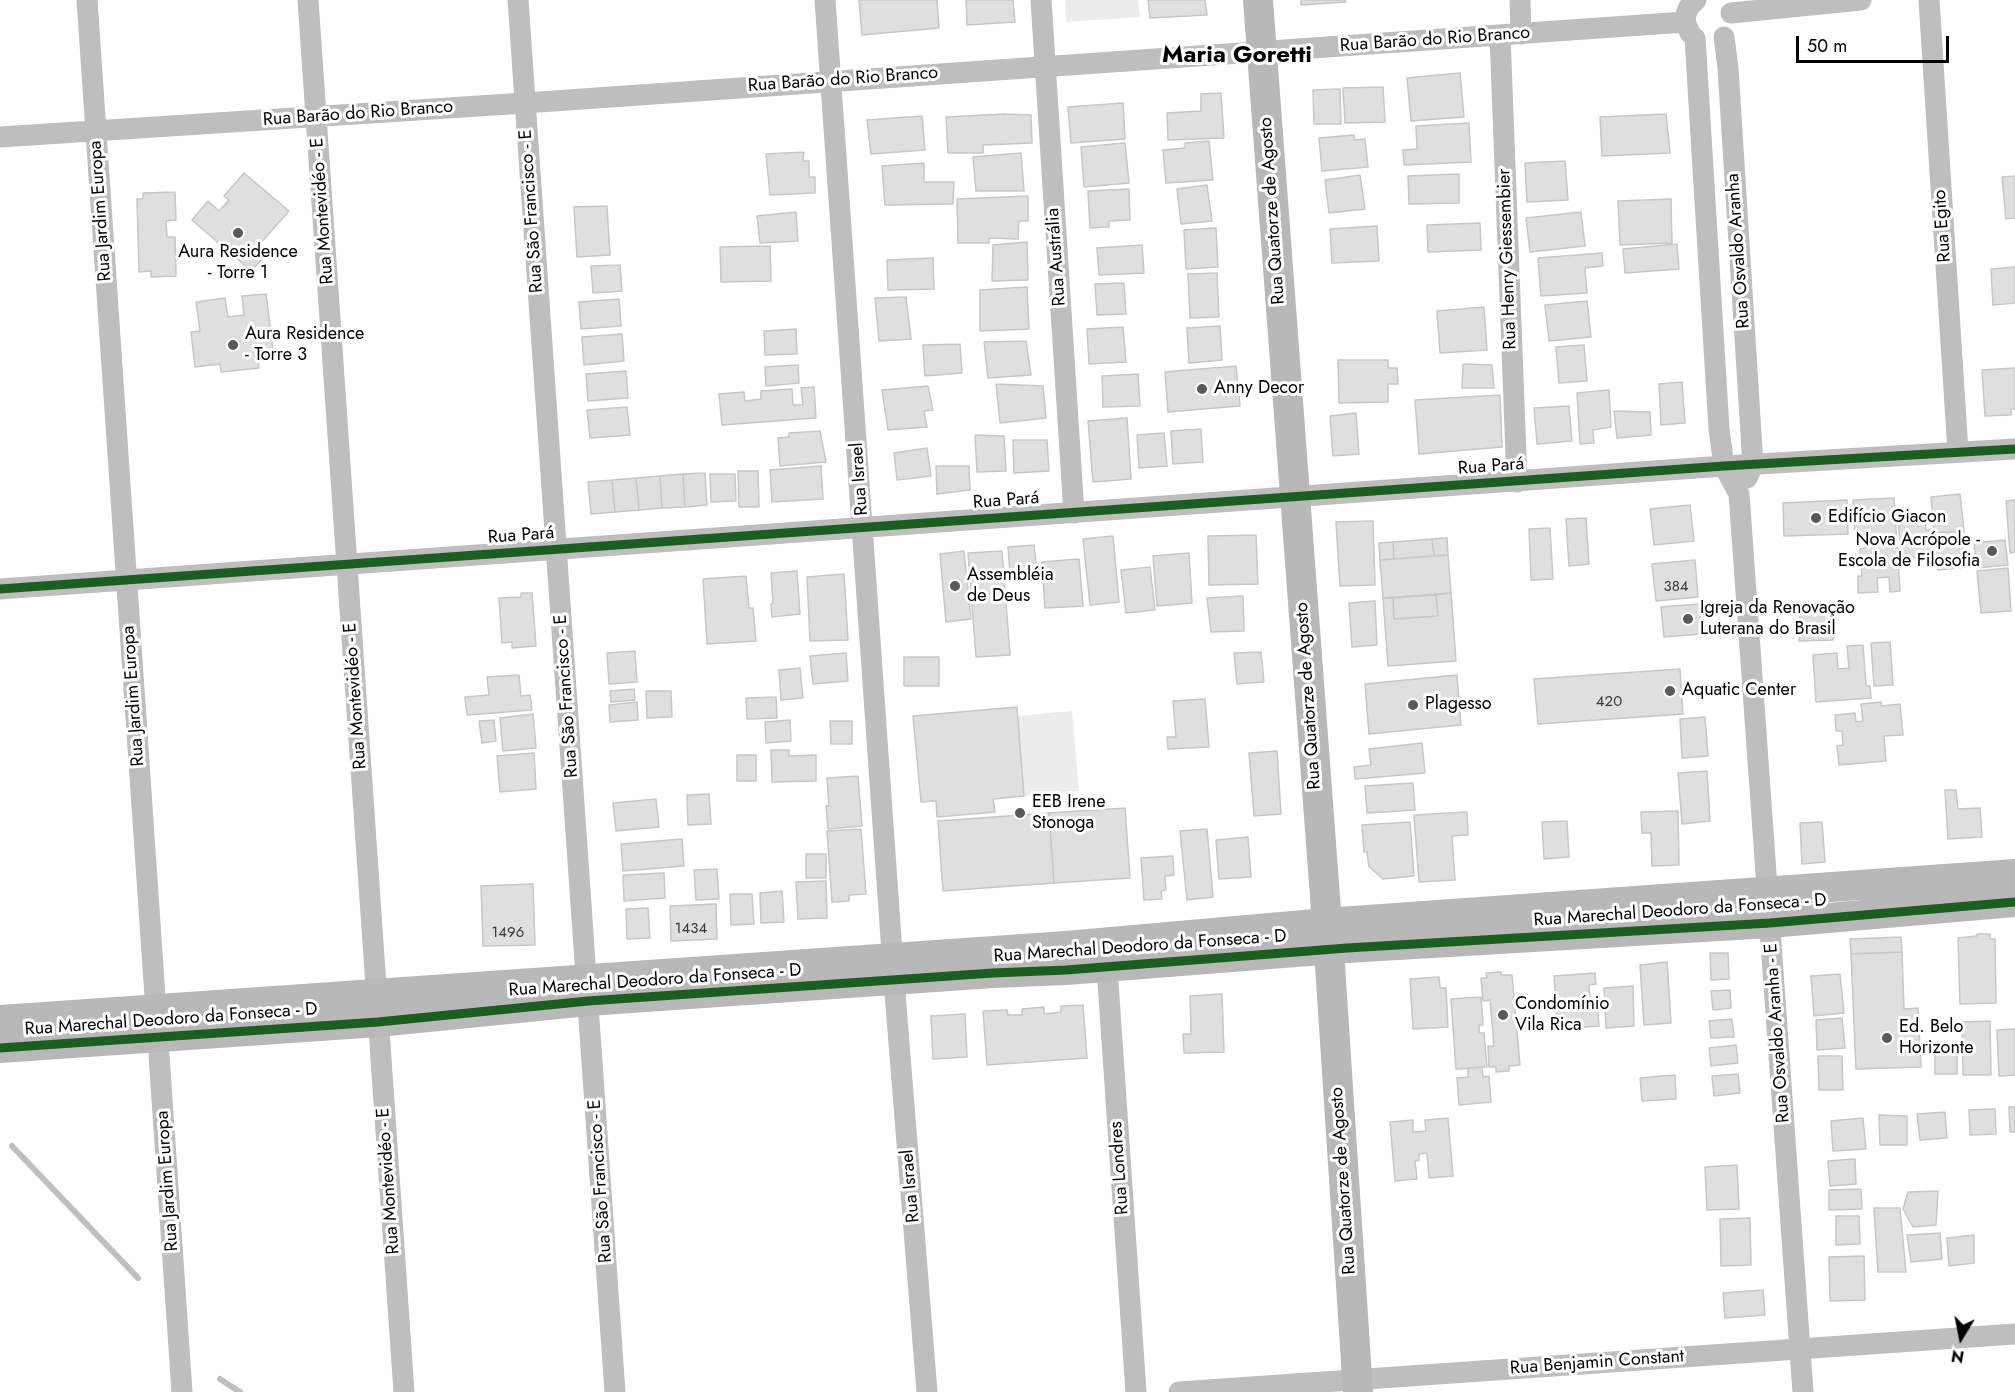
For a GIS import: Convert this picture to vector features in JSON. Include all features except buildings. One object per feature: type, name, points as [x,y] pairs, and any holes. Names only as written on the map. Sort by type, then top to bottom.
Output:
[{"type":"street","name":"Rua Jardim Europa","points":[[87,0],[182,1392]]},
{"type":"street","name":"Rua Montevidéo - E","points":[[308,0],[404,1392]]},
{"type":"street","name":"Rua São Francisco - E","points":[[518,0],[615,1392]]},
{"type":"street","name":"Rua Israel","points":[[825,0],[894,969],[927,1392]]},
{"type":"street","name":"Rua Austrália","points":[[1041,0],[1074,513]]},
{"type":"street","name":"Rua Quatorze de Agosto","points":[[1258,0],[1357,1386]]},
{"type":"street","name":"Rua Henry Giessembier","points":[[1517,482],[1510,34],[1520,0]]},
{"type":"street","points":[[1690,30],[1689,7],[1695,0]]},
{"type":"street","points":[[1724,37],[1732,23],[1725,4],[1861,0]]},
{"type":"street","name":"Rua Egito","points":[[1929,0],[1958,452]]},
{"type":"street","name":"Rua Barão do Rio Branco","points":[[0,137],[525,103],[1510,34],[1690,30],[1705,42],[1715,42],[1724,37]]},
{"type":"street","name":"Rua Osvaldo Aranha","points":[[1690,30],[1709,253],[1719,429],[1724,466]]},
{"type":"street","name":"Rua Osvaldo Aranha","points":[[1724,37],[1753,465]]},
{"type":"street","points":[[1700,136],[1732,135]]},
{"type":"street","points":[[1709,253],[1739,252]]},
{"type":"street","points":[[1715,359],[1745,357]]},
{"type":"street","name":"Rua Pará","points":[[0,589],[1724,466],[2015,449]]},
{"type":"street","name":"Rua Osvaldo Aranha - E","points":[[1739,494],[1753,465]]},
{"type":"street","name":"Rua Osvaldo Aranha - E","points":[[1724,466],[1739,494],[1803,1392]]},
{"type":"street","name":"Rua Marechal Deodoro da Fonseca - D","points":[[0,1020],[157,1023],[1206,946],[1770,923],[1979,891],[2015,874]]},
{"type":"street","name":"Rua Marechal Deodoro da Fonseca - D","points":[[1326,940],[1363,921],[1768,891],[1979,891],[2015,902]]},
{"type":"street","name":"Rua Londres","points":[[1106,955],[1136,1392]]},
{"type":"street","name":"Rua Marechal Deodoro da Fonseca - D","points":[[0,1048],[157,1023]]},
{"type":"street","name":"Rua Benjamin Constant","points":[[1179,1392],[1357,1386],[1800,1349],[2015,1334]]},
{"type":"shaded area","points":[[1065,0],[1138,0],[1140,17],[1066,22]]},
{"type":"shaded area","points":[[1072,711],[1079,791],[1024,796],[1018,716]]},
{"type":"waterway","points":[[12,1146],[138,1278]]},
{"type":"waterway","points":[[220,1379],[240,1392]]},
{"type":"cycle path","points":[[0,589],[1724,466],[2015,449]]},
{"type":"cycle path","points":[[0,1048],[378,1022],[588,1001],[1066,970],[1347,948],[1770,923],[2015,902]]},
{"type":"place","name":"Aura Residence - Torre 1","points":[[238,233]]},
{"type":"place","name":"Aura Residence - Torre 3","points":[[233,345]]},
{"type":"place","name":"Anny Decor","points":[[1202,389]]},
{"type":"place","name":"Edifício Giacon","points":[[1816,518]]},
{"type":"place","name":"Nova Acrópole - Escola de Filosofia","points":[[1992,551]]},
{"type":"place","name":"Assembléia de Deus","points":[[955,586]]},
{"type":"place","name":"Igreja da Renovação Luterana do Brasil","points":[[1688,619]]},
{"type":"place","name":"Aquatic Center","points":[[1670,691]]},
{"type":"place","name":"Plagesso","points":[[1413,705]]},
{"type":"place","name":"EEB Irene Stonoga","points":[[1020,813]]},
{"type":"place","name":"Condomínio Vila Rica","points":[[1503,1015]]},
{"type":"place","name":"Ed. Belo Horizonte","points":[[1887,1038]]},
{"type":"district","name":"Maria Goretti","points":[[1237,56]]}]
